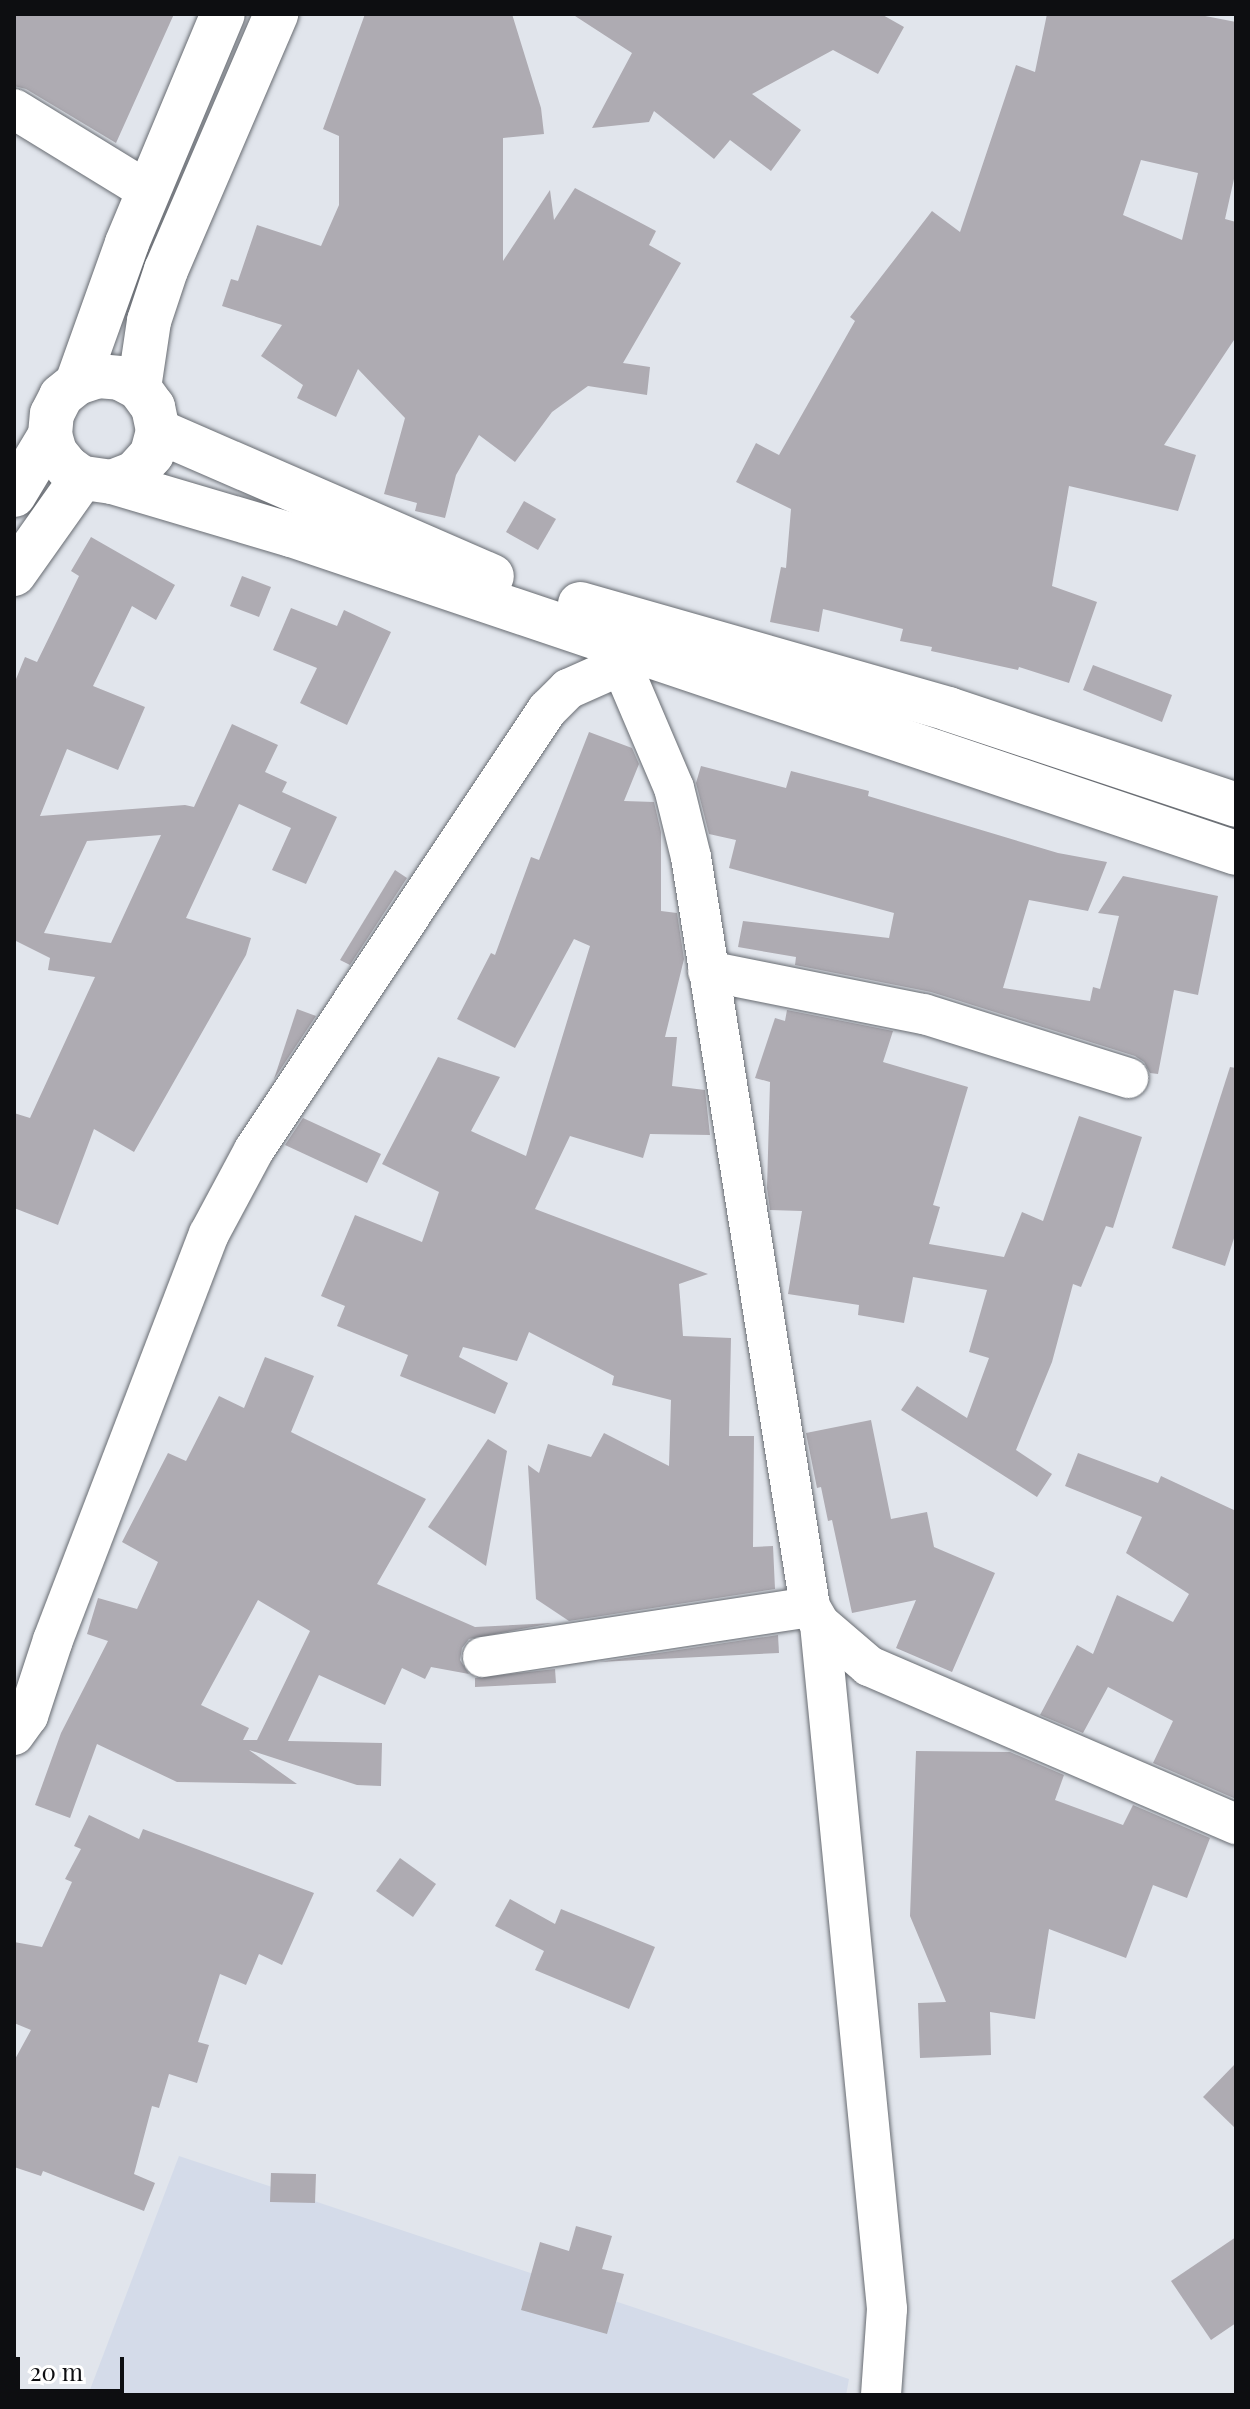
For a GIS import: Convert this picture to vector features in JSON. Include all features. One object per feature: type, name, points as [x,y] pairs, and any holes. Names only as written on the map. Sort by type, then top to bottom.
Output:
[{"type":"main road","points":[[77,383],[148,191],[223,14]]},
{"type":"main road","points":[[139,388],[149,321],[166,270],[276,14]]},
{"type":"main road","points":[[14,574],[97,480],[135,473],[152,454],[158,431],[153,407],[139,388],[120,378],[98,376],[77,383],[61,396],[52,414],[50,435],[55,452],[67,467],[97,480],[291,535],[617,655],[1236,853]]},
{"type":"main road","points":[[158,431],[517,586],[948,709],[1236,805]]},
{"type":"main road","points":[[17,484],[50,435]]},
{"type":"street","points":[[14,109],[148,191]]},
{"type":"street","points":[[14,1735],[28,1716],[53,1640],[209,1234],[254,1150],[547,710],[568,689],[617,655],[674,788],[691,857],[815,1616],[887,2309],[881,2395]]},
{"type":"street","points":[[708,971],[924,1014],[1128,1078]]},
{"type":"street","points":[[483,1657],[815,1616],[869,1666],[1236,1824]]},
{"type":"shaded area","points":[[179,2156],[849,2379],[846,2395],[88,2395]]},
{"type":"building","points":[[14,14],[174,14],[116,143],[26,89],[14,86]]},
{"type":"building","points":[[365,14],[512,14],[541,108],[544,134],[503,138],[503,261],[550,190],[554,220],[575,188],[656,231],[649,245],[681,263],[623,363],[650,367],[647,395],[588,386],[552,412],[515,462],[479,435],[456,475],[445,518],[415,511],[417,503],[384,494],[405,418],[358,369],[336,417],[297,398],[303,385],[261,356],[282,325],[222,306],[231,279],[238,281],[257,225],[321,246],[339,205],[339,136],[323,129]]},
{"type":"building","points":[[572,14],[881,14],[904,27],[878,74],[833,50],[752,94],[801,130],[771,171],[730,140],[714,159],[654,111],[649,122],[592,128],[632,53]]},
{"type":"building","points":[[1047,14],[1195,14],[1236,22],[1236,170],[1225,219],[1236,222],[1236,337],[1164,445],[1196,455],[1178,511],[1069,486],[1052,586],[1097,602],[1069,683],[1019,667],[1018,670],[931,651],[932,647],[900,641],[903,629],[823,609],[819,632],[770,622],[781,567],[786,568],[791,509],[736,482],[756,443],[779,455],[855,321],[850,317],[932,211],[960,232],[1016,65],[1035,72]],"holes":[[[1141,160],[1198,173],[1182,240],[1123,215]]]},
{"type":"building","points":[[524,501],[556,519],[538,550],[506,532]]},
{"type":"building","points":[[91,537],[175,585],[156,620],[132,606],[93,686],[145,707],[118,770],[67,749],[40,816],[185,805],[194,807],[232,724],[278,745],[265,772],[287,782],[282,792],[337,817],[306,884],[272,870],[291,828],[239,804],[186,918],[251,938],[246,955],[134,1152],[94,1129],[58,1225],[14,1208],[14,1113],[30,1118],[95,977],[48,970],[50,958],[14,940],[14,684],[25,657],[37,662],[79,576],[71,571]],"holes":[[[161,835],[111,943],[44,933],[87,841]]]},
{"type":"building","points":[[242,576],[271,587],[259,617],[230,606]]},
{"type":"building","points":[[291,608],[337,626],[344,610],[391,632],[347,725],[300,703],[317,668],[273,650]]},
{"type":"building","points":[[1093,665],[1172,695],[1162,722],[1083,690]]},
{"type":"building","points":[[589,732],[632,748],[639,764],[624,801],[654,802],[661,832],[661,911],[677,913],[684,959],[665,1037],[677,1037],[672,1086],[705,1090],[710,1135],[650,1134],[643,1158],[570,1136],[535,1209],[708,1274],[679,1284],[683,1336],[731,1338],[729,1436],[754,1436],[753,1547],[773,1546],[775,1589],[569,1621],[536,1599],[528,1465],[539,1473],[548,1444],[591,1457],[604,1433],[669,1466],[671,1400],[612,1385],[614,1376],[529,1332],[517,1361],[463,1347],[459,1357],[508,1383],[495,1414],[400,1376],[408,1355],[337,1326],[345,1306],[321,1296],[355,1215],[422,1242],[439,1192],[382,1164],[438,1057],[500,1077],[471,1131],[526,1156],[590,946],[574,939],[515,1048],[457,1019],[491,953],[495,955],[531,857],[539,860]]},
{"type":"building","points":[[701,766],[786,788],[791,771],[869,791],[868,796],[1058,853],[1107,862],[1088,911],[1029,900],[1003,988],[1090,1001],[1093,987],[1100,989],[1119,916],[1098,913],[1123,876],[1218,896],[1198,995],[1174,990],[1158,1074],[1150,1073],[1144,1062],[1135,1056],[931,992],[795,965],[796,957],[738,947],[743,921],[889,938],[894,913],[729,868],[736,840],[709,834],[696,783]]},
{"type":"building","points":[[395,870],[407,878],[350,965],[340,960]]},
{"type":"building","points":[[297,1009],[316,1016],[274,1079]]},
{"type":"building","points":[[787,1010],[893,1031],[883,1062],[968,1087],[933,1205],[940,1207],[929,1244],[1004,1257],[1022,1212],[1043,1221],[1079,1116],[1142,1137],[1113,1228],[1106,1226],[1081,1287],[1073,1284],[1052,1362],[1016,1450],[1052,1474],[1037,1497],[901,1410],[917,1386],[967,1418],[989,1358],[969,1352],[987,1290],[913,1277],[904,1323],[858,1315],[859,1305],[788,1294],[802,1211],[770,1210],[767,1188],[770,1082],[755,1078],[775,1018],[785,1021]]},
{"type":"building","points":[[1230,1067],[1236,1068],[1236,1232],[1225,1266],[1172,1248]]},
{"type":"building","points":[[303,1118],[381,1154],[367,1183],[285,1145]]},
{"type":"building","points":[[265,1357],[314,1376],[291,1432],[426,1499],[377,1584],[475,1627],[553,1623],[469,1639],[462,1648],[460,1660],[469,1674],[431,1667],[425,1679],[402,1668],[385,1705],[319,1675],[288,1741],[382,1743],[381,1786],[357,1785],[249,1750],[297,1784],[177,1782],[97,1744],[70,1818],[35,1805],[61,1733],[108,1641],[87,1634],[98,1598],[137,1609],[158,1562],[122,1542],[168,1453],[186,1461],[219,1396],[244,1408]],"holes":[[[258,1600],[310,1631],[257,1740],[243,1740],[249,1728],[201,1705]]]},
{"type":"building","points":[[871,1420],[891,1519],[927,1512],[934,1547],[995,1573],[952,1672],[896,1648],[916,1600],[852,1613],[832,1520],[828,1521],[821,1487],[817,1488],[806,1433]]},
{"type":"building","points":[[488,1439],[507,1451],[486,1566],[428,1527]]},
{"type":"building","points":[[1078,1453],[1158,1483],[1161,1476],[1236,1511],[1236,1799],[1153,1763],[1173,1721],[1108,1687],[1083,1733],[1040,1715],[1077,1645],[1093,1654],[1117,1595],[1173,1622],[1189,1594],[1126,1553],[1142,1517],[1065,1486]]},
{"type":"building","points":[[778,1635],[779,1653],[599,1662]]},
{"type":"building","points":[[555,1669],[556,1683],[475,1687],[475,1678]]},
{"type":"building","points":[[916,1751],[1010,1752],[1064,1775],[1055,1800],[1123,1825],[1133,1805],[1210,1838],[1187,1898],[1153,1885],[1126,1958],[1049,1929],[1035,2019],[990,2012],[991,2055],[920,2058],[918,2003],[946,2002],[910,1916]]},
{"type":"building","points":[[89,1815],[139,1839],[143,1829],[314,1893],[282,1965],[259,1954],[246,1985],[220,1974],[198,2042],[209,2045],[197,2083],[169,2074],[159,2108],[152,2106],[134,2174],[155,2183],[144,2211],[43,2171],[41,2176],[14,2167],[14,2061],[31,2030],[14,2023],[14,1942],[42,1947],[72,1882],[65,1879],[81,1849],[74,1846]]},
{"type":"building","points":[[400,1858],[436,1884],[413,1917],[376,1891]]},
{"type":"building","points":[[510,1899],[555,1924],[561,1909],[655,1947],[629,2009],[535,1970],[544,1951],[495,1926]]},
{"type":"building","points":[[1236,2063],[1236,2129],[1203,2097]]},
{"type":"building","points":[[271,2173],[316,2174],[315,2203],[270,2202]]},
{"type":"building","points":[[576,2226],[612,2236],[602,2269],[624,2274],[607,2334],[521,2310],[540,2242],[569,2251]]},
{"type":"building","points":[[1236,2237],[1236,2323],[1211,2340],[1171,2281]]}]
